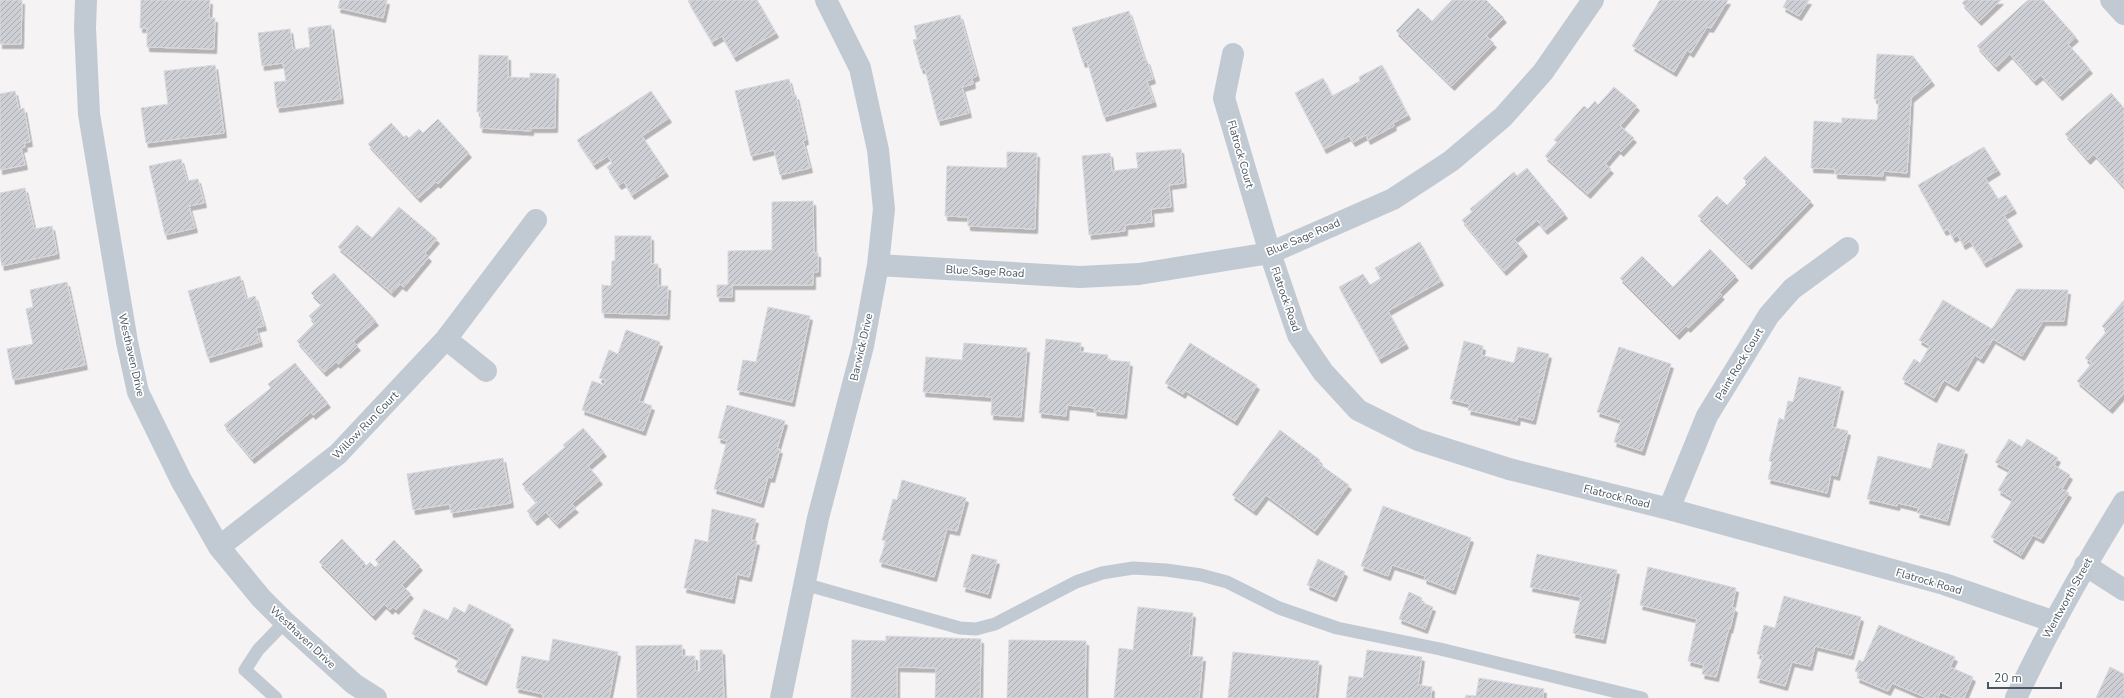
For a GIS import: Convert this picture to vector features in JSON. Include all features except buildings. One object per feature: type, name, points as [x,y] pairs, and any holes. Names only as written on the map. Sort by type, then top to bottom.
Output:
[{"type":"street","name":"Westhaven Drive","points":[[86,0],[85,28],[89,114],[127,342],[138,392],[181,480],[219,547],[261,598],[285,622],[354,684],[376,698]]},
{"type":"street","name":"Barwick Drive","points":[[780,698],[818,518],[863,346],[878,265],[884,209],[878,150],[860,68],[826,0]]},
{"type":"street","name":"Blue Sage Road","points":[[878,265],[1080,277],[1139,274],[1270,253],[1393,199],[1451,161],[1503,117],[1543,72],[1593,0]]},
{"type":"street","points":[[2111,0],[2124,14]]},
{"type":"street","name":"Flatrock Court","points":[[1233,54],[1224,98],[1270,253]]},
{"type":"street","name":"Willow Run Court","points":[[219,547],[338,454],[446,339],[536,220]]},
{"type":"street","name":"Paint Rock Court","points":[[1669,509],[1707,416],[1769,315],[1792,289],[1848,248]]},
{"type":"street","name":"Flatrock Road","points":[[1270,253],[1298,335],[1323,372],[1358,410],[1418,440],[1501,467],[1669,509],[1944,584],[2055,622]]},
{"type":"street","points":[[446,339],[486,371]]},
{"type":"street","name":"Wentworth Street","points":[[2016,698],[2039,649],[2085,565],[2124,502]]},
{"type":"street","points":[[2085,565],[2124,590]]},
{"type":"lane","points":[[804,584],[960,628],[976,630],[995,624],[1076,582],[1102,573],[1133,568],[1166,570],[1201,575],[1227,582],[1279,608],[1336,628],[1440,649],[1642,698]]},
{"type":"lane","points":[[276,698],[245,670],[258,650],[285,622]]}]
